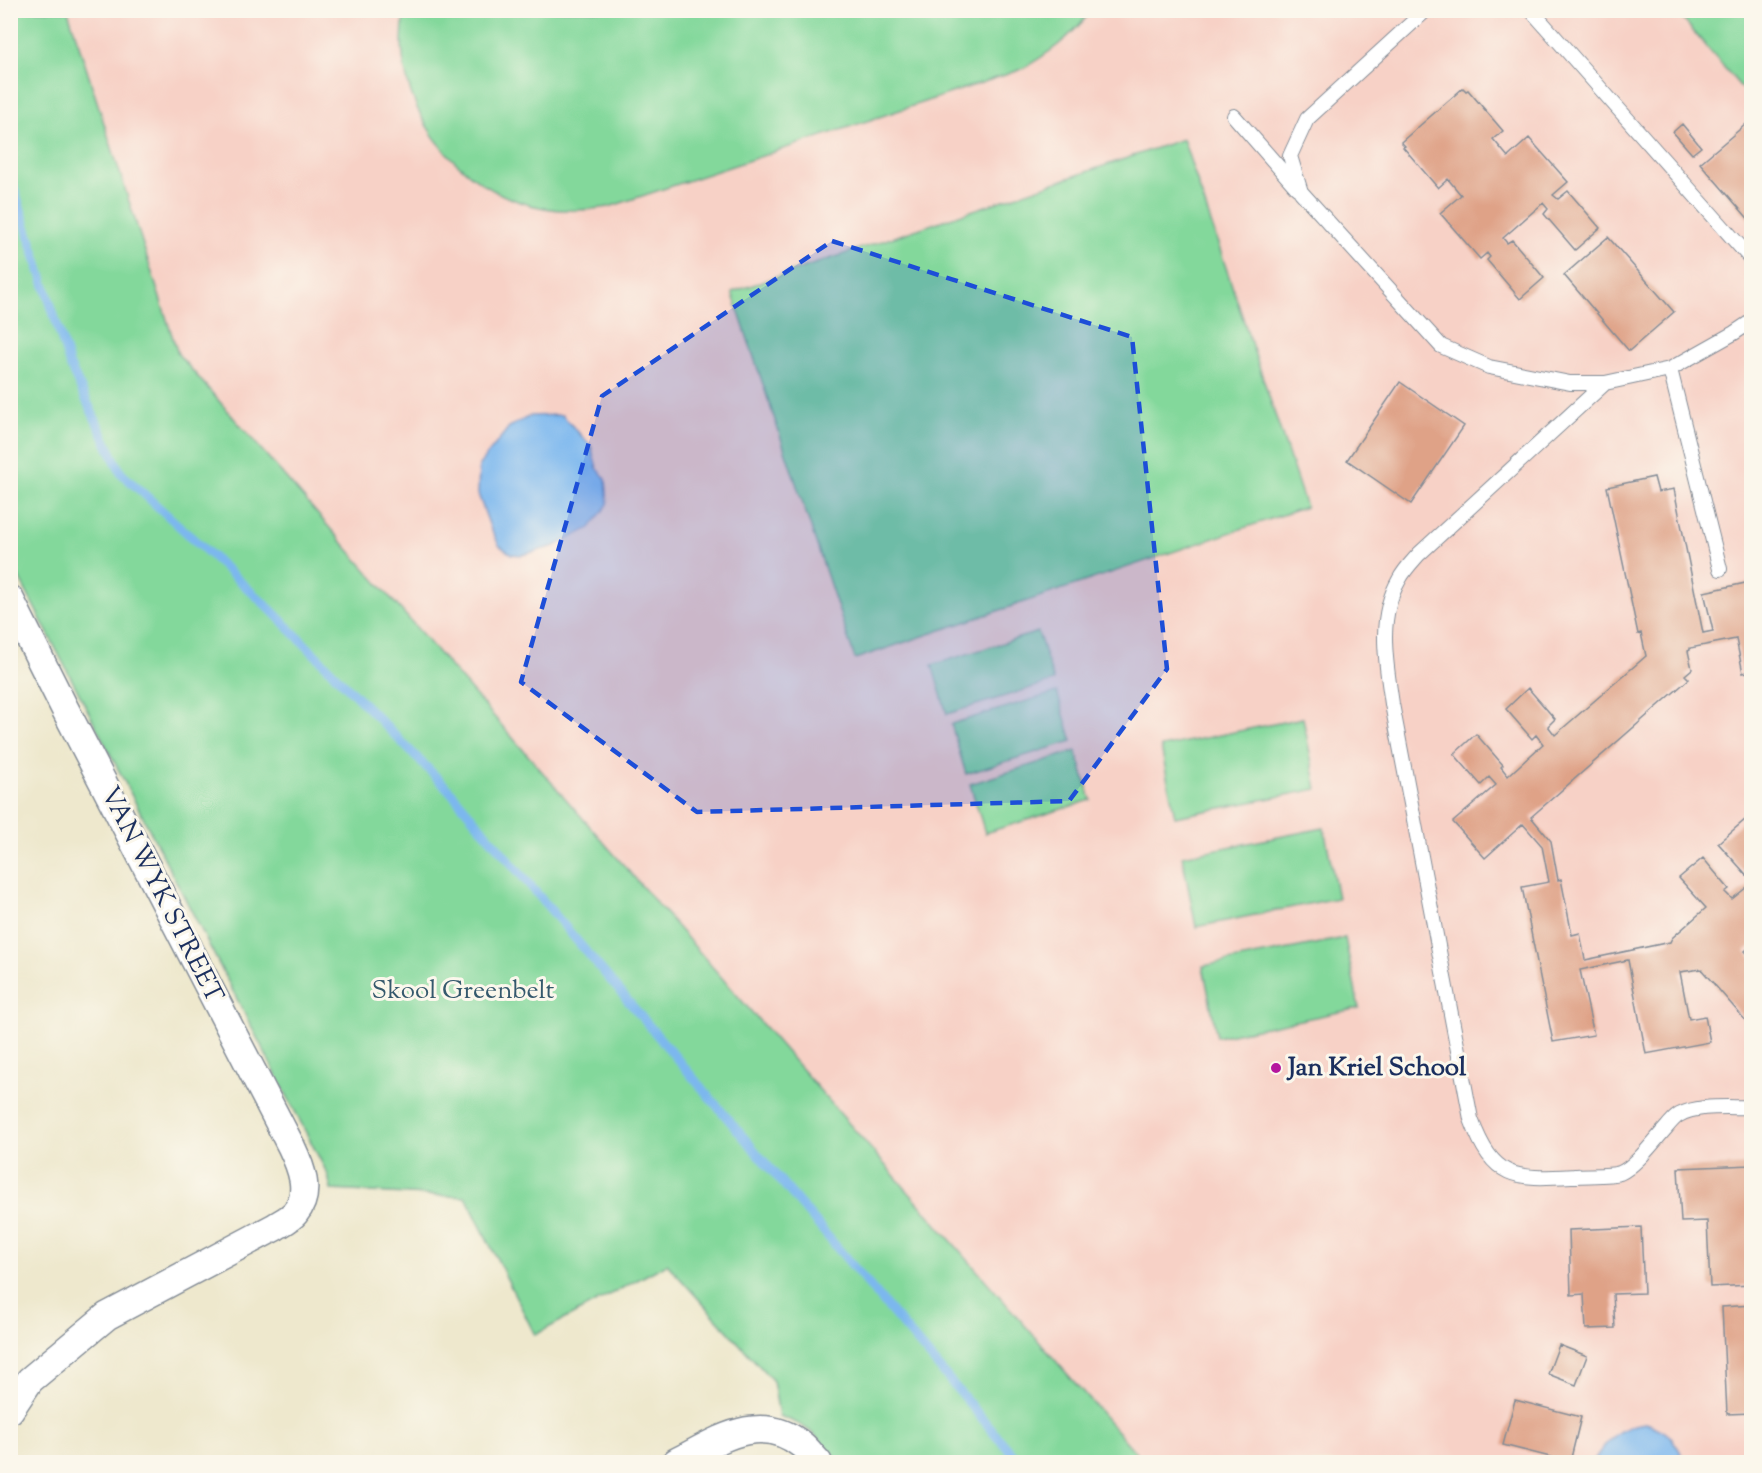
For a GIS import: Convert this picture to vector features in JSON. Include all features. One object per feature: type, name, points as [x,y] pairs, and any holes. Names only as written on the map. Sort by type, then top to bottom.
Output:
[{"type":"street","name":"VAN WYK STREET","points":[[10,599],[291,1146],[300,1166],[305,1193],[295,1214],[275,1227],[107,1316],[20,1374]]},
{"type":"street","points":[[10,1410],[20,1374]]},
{"type":"street","points":[[676,1462],[733,1433],[749,1429],[767,1429],[792,1438],[804,1446],[818,1462]]},
{"type":"lane","points":[[1301,192],[1290,156],[1307,119],[1426,10]]},
{"type":"lane","points":[[1531,10],[1752,260]]},
{"type":"lane","points":[[1234,116],[1441,346],[1489,368],[1570,383],[1605,383],[1670,369],[1752,321]]},
{"type":"lane","points":[[1670,369],[1720,569]]},
{"type":"lane","points":[[1605,383],[1419,554],[1400,579],[1388,608],[1384,628],[1392,704],[1471,1119],[1483,1147],[1494,1162],[1509,1173],[1523,1177],[1542,1178],[1619,1173],[1631,1165],[1676,1117],[1689,1111],[1752,1107]]},
{"type":"highlighted area","points":[[832,241],[1132,337],[1167,669],[1069,801],[697,812],[521,682],[602,396]]},
{"type":"shaded area","name":"Jan Kriel School","points":[[68,11],[1751,11],[1751,1462],[1144,1462],[178,354]]},
{"type":"green space","name":"Skool Greenbelt","points":[[11,10],[68,11],[178,354],[1144,1462],[839,1462],[807,1429],[779,1416],[773,1381],[667,1264],[535,1335],[466,1197],[331,1190],[328,1175],[11,562]]},
{"type":"green space","points":[[405,10],[1091,11],[1059,44],[1020,70],[609,207],[568,210],[544,208],[512,199],[482,184],[456,163],[434,138],[418,109],[407,78],[402,45]]},
{"type":"green space","points":[[1676,11],[1751,11],[1751,99]]},
{"type":"green space","points":[[1183,139],[1306,507],[855,659],[732,292]]},
{"type":"green space","points":[[1038,632],[1054,681],[947,714],[932,665]]},
{"type":"green space","points":[[1057,692],[1072,741],[966,774],[951,724]]},
{"type":"green space","points":[[1303,718],[1317,789],[1175,817],[1161,747]]},
{"type":"green space","points":[[1076,751],[1091,800],[985,833],[970,784]]},
{"type":"green space","points":[[1324,828],[1338,898],[1196,927],[1182,856]]},
{"type":"green space","points":[[1345,938],[1359,1008],[1217,1037],[1203,966]]},
{"type":"water","points":[[562,415],[591,446],[597,468],[606,479],[608,504],[590,528],[555,546],[522,555],[511,554],[499,545],[478,494],[479,465],[509,427],[530,416]]},
{"type":"water","points":[[1645,1423],[1671,1437],[1686,1462],[1593,1462],[1614,1436],[1628,1428]]},
{"type":"building","points":[[1463,88],[1468,90],[1503,131],[1493,139],[1508,157],[1529,138],[1568,182],[1553,195],[1558,199],[1568,191],[1600,228],[1575,250],[1544,214],[1548,209],[1543,203],[1503,238],[1507,243],[1512,240],[1544,278],[1520,299],[1487,260],[1490,257],[1487,253],[1480,259],[1440,213],[1461,195],[1448,179],[1438,188],[1401,142]]},
{"type":"building","points":[[1752,119],[1752,223],[1700,163]]},
{"type":"building","points":[[1682,124],[1701,147],[1692,154],[1673,132]]},
{"type":"building","points":[[1608,237],[1674,312],[1629,351],[1564,275]]},
{"type":"building","points":[[1400,382],[1464,426],[1411,504],[1347,460]]},
{"type":"building","points":[[1654,477],[1658,492],[1674,489],[1703,633],[1713,631],[1704,592],[1750,582],[1752,671],[1743,673],[1736,639],[1690,648],[1688,651],[1692,669],[1685,675],[1689,679],[1531,817],[1551,841],[1572,935],[1580,933],[1585,960],[1670,942],[1706,908],[1679,878],[1703,858],[1729,889],[1725,892],[1732,899],[1752,883],[1752,945],[1745,951],[1752,958],[1752,1028],[1701,969],[1680,972],[1689,1019],[1705,1016],[1710,1042],[1646,1054],[1628,960],[1580,970],[1594,1035],[1553,1042],[1522,887],[1549,882],[1542,846],[1523,824],[1485,858],[1453,822],[1496,785],[1489,777],[1481,785],[1454,754],[1476,734],[1503,765],[1501,767],[1508,776],[1543,744],[1536,735],[1532,739],[1506,709],[1528,688],[1555,719],[1548,726],[1555,735],[1646,656],[1641,633],[1638,634],[1607,487]]},
{"type":"building","points":[[1752,814],[1752,881],[1718,843]]},
{"type":"building","points":[[1752,1165],[1752,1285],[1710,1287],[1707,1221],[1681,1222],[1678,1168]]},
{"type":"building","points":[[1641,1227],[1644,1293],[1613,1294],[1615,1328],[1586,1329],[1584,1294],[1571,1295],[1569,1230]]},
{"type":"building","points":[[1752,1305],[1752,1413],[1727,1414],[1722,1307]]},
{"type":"building","points":[[1559,1345],[1587,1356],[1576,1385],[1548,1374]]},
{"type":"building","points":[[1515,1400],[1581,1417],[1570,1462],[1503,1445]]},
{"type":"waterway","points":[[10,175],[70,366],[121,473],[269,608],[450,791],[1019,1462]]},
{"type":"place","name":"Jan Kriel School","points":[[1276,1068]]}]
